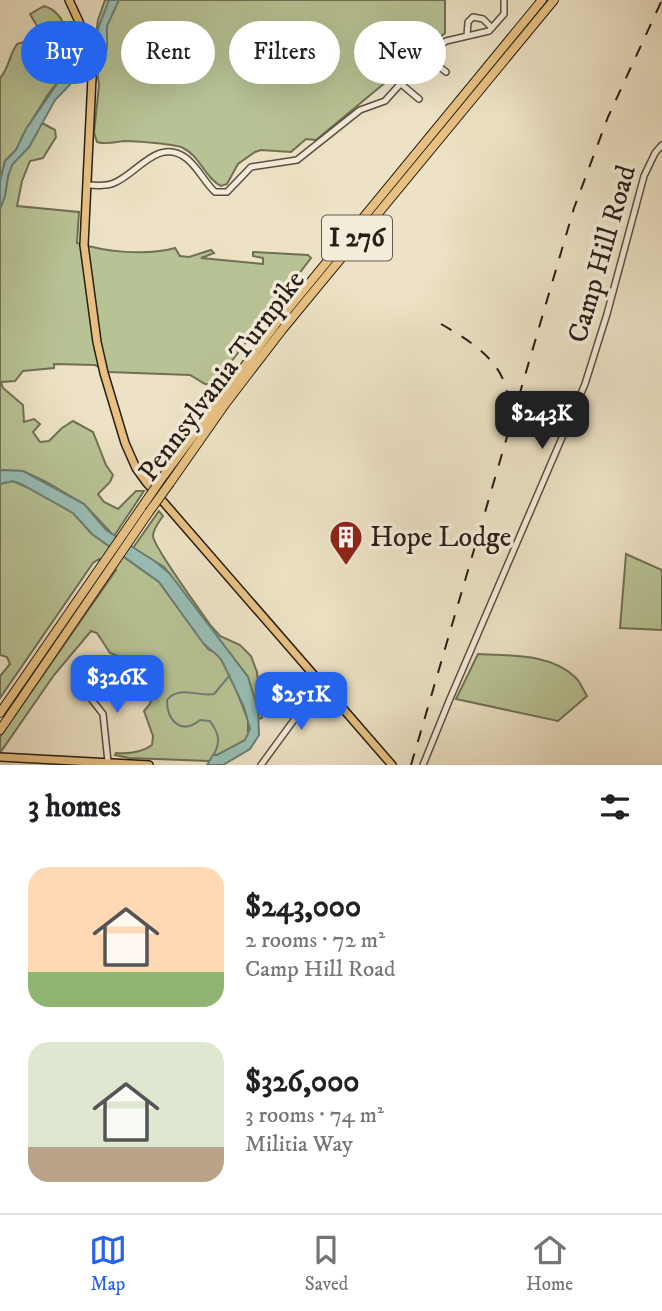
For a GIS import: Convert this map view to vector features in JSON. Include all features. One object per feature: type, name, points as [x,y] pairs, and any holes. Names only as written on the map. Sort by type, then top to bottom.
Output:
[{"type":"highway","name":"Pennsylvania Turnpike","points":[[0,713],[275,325],[542,0]]},
{"type":"highway","name":"Pennsylvania Turnpike","points":[[167,479],[275,339],[554,0]]},
{"type":"highway","name":"Pennsylvania Turnpike","points":[[0,730],[103,570]]},
{"type":"main road","points":[[69,0],[78,18],[92,70],[84,245],[97,342],[122,433],[135,468],[392,765]]},
{"type":"main road","points":[[0,757],[149,765]]},
{"type":"street","points":[[446,42],[482,34],[492,28],[504,14],[504,0]]},
{"type":"street","points":[[467,36],[468,22],[475,17],[483,19],[492,28]]},
{"type":"street","points":[[87,185],[102,186],[114,183],[149,157],[168,153],[184,157],[213,190],[225,192],[251,166],[297,160],[360,110],[387,100],[401,84],[419,99]]},
{"type":"street","name":"Camp Hill Road","points":[[424,765],[585,384],[644,176],[649,163],[662,145]]},
{"type":"street","points":[[261,765],[321,683]]},
{"type":"street","points":[[81,686],[103,714],[108,762]]},
{"type":"green space","points":[[105,0],[445,0],[445,21],[354,21],[354,84],[384,84],[316,140],[306,139],[291,152],[255,152],[238,164],[227,184],[221,186],[194,156],[179,147],[124,141],[97,142],[94,133],[99,84],[107,84],[107,21],[98,20]]},
{"type":"green space","points":[[44,6],[55,11],[62,21],[34,21],[30,14]]},
{"type":"green space","points":[[21,43],[21,84],[56,84],[16,150],[5,161],[0,181],[0,78],[17,44]]},
{"type":"green space","points":[[42,123],[55,130],[56,137],[43,158],[30,161],[22,181],[17,206],[79,212],[77,243],[126,252],[175,248],[180,256],[189,257],[211,250],[214,253],[201,258],[263,264],[263,258],[253,256],[253,252],[308,255],[311,258],[214,384],[205,384],[190,375],[108,372],[95,365],[54,364],[54,368],[23,371],[15,381],[1,382],[3,388],[23,405],[24,422],[34,419],[40,424],[33,432],[40,442],[49,441],[73,421],[93,432],[106,465],[113,475],[98,494],[104,502],[118,509],[136,491],[144,491],[114,536],[84,504],[46,482],[23,471],[0,470],[0,208],[12,164],[29,147]]},
{"type":"green space","points":[[13,481],[73,513],[92,534],[159,582],[208,649],[218,654],[231,677],[248,720],[248,736],[245,741],[209,761],[129,758],[115,755],[139,751],[152,745],[153,736],[144,711],[150,704],[153,691],[140,681],[130,663],[110,653],[97,633],[91,631],[54,675],[0,753],[0,737],[116,570],[99,559],[93,563],[0,698],[0,676],[10,664],[7,657],[0,655],[0,484]]},
{"type":"green space","points":[[159,511],[163,516],[153,536],[169,565],[220,636],[240,645],[251,656],[257,672],[262,718],[259,719],[248,677],[164,567],[133,548]]},
{"type":"green space","points":[[626,554],[662,570],[662,630],[620,628]]},
{"type":"green space","points":[[478,654],[529,657],[554,664],[577,679],[587,696],[558,721],[456,699]]},
{"type":"water","points":[[109,0],[119,0],[107,26],[107,21],[101,21]]},
{"type":"water","points":[[57,84],[70,84],[55,100],[29,147],[12,165],[0,209],[0,181],[5,161],[16,150],[26,129]]},
{"type":"water","points":[[0,470],[23,471],[84,504],[106,530],[170,574],[248,677],[258,709],[259,735],[250,749],[223,765],[207,765],[213,755],[245,740],[250,729],[244,707],[222,661],[203,643],[159,582],[92,534],[73,513],[21,484],[13,481],[0,484]]},
{"type":"waterway","points":[[214,754],[218,738],[210,721],[200,720],[187,726],[177,724],[170,715],[167,700],[183,692],[214,694],[230,675]]},
{"type":"railway","points":[[411,765],[574,208],[608,117],[662,0]]},
{"type":"railway","points":[[441,324],[479,349],[498,370],[508,396],[508,412]]},
{"type":"place","name":"Hope Lodge","points":[[346,567]]}]
